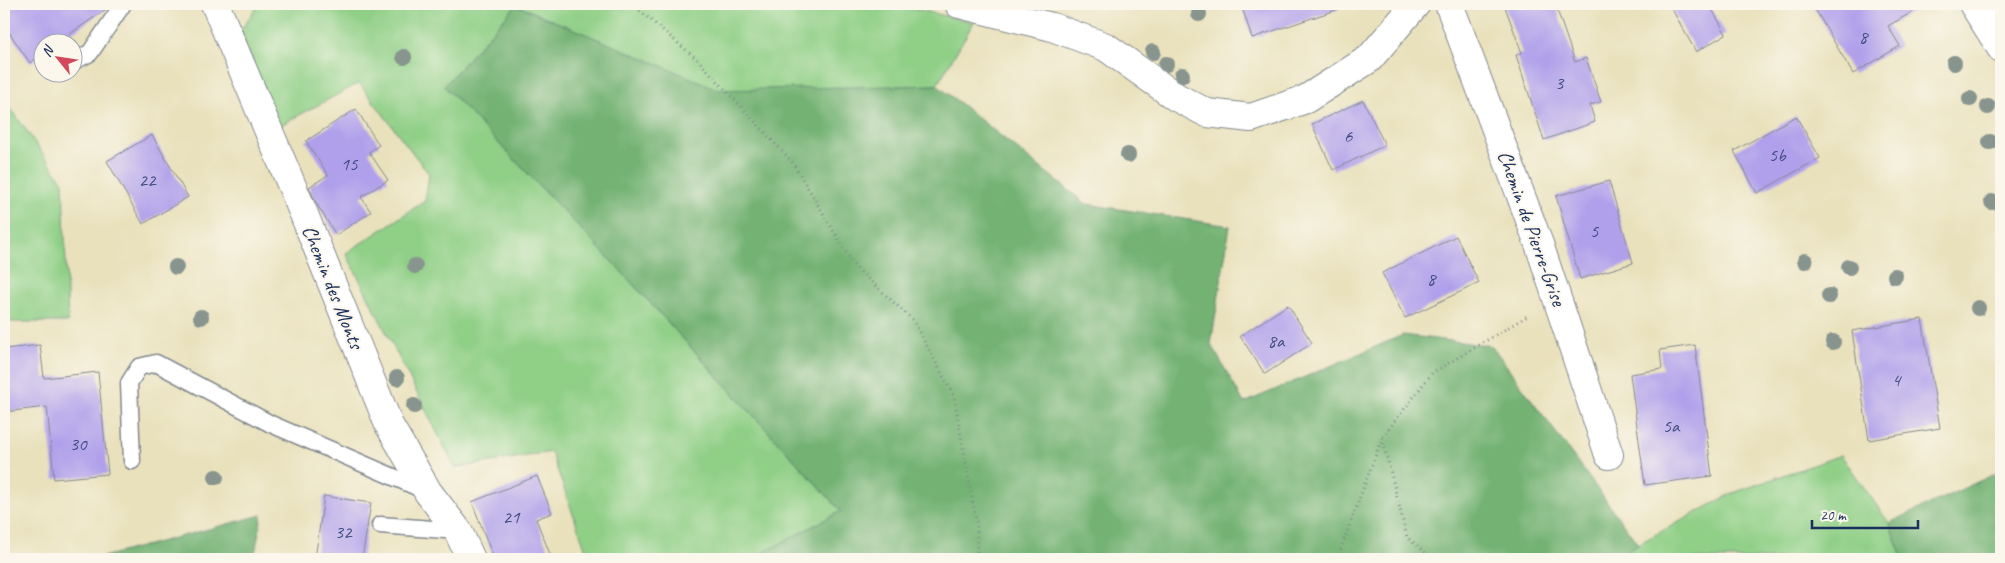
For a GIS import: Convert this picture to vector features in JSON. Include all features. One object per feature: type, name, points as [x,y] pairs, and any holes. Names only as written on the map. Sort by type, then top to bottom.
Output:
[{"type":"street","name":"Chemin des Monts","points":[[215,4],[303,212],[389,425],[428,492],[458,531],[471,559]]},
{"type":"street","points":[[960,4],[1052,27],[1106,47],[1176,97],[1207,113],[1251,118],[1306,99],[1369,59],[1416,4]]},
{"type":"street","name":"Chemin de Pierre-Grise","points":[[1449,4],[1539,244],[1609,455]]},
{"type":"street","points":[[1973,4],[2001,48]]},
{"type":"lane","points":[[82,57],[90,53],[123,4]]},
{"type":"lane","points":[[132,461],[129,383],[139,366],[156,363],[272,424],[428,492]]},
{"type":"lane","points":[[380,525],[458,531]]},
{"type":"path","points":[[632,4],[699,61],[793,164],[855,267],[913,320],[954,396],[977,526],[977,559]]},
{"type":"path","points":[[1337,559],[1382,438],[1432,374],[1557,298]]},
{"type":"path","points":[[1382,438],[1407,537],[1432,559]]},
{"type":"green space","points":[[259,4],[891,4],[974,22],[937,85],[720,91],[516,5],[444,86],[620,270],[842,512],[751,559],[589,559],[551,452],[455,468],[346,253],[425,201],[429,174],[359,83],[279,126],[240,31]]},
{"type":"green space","points":[[516,5],[720,90],[937,85],[1086,204],[1230,226],[1211,344],[1244,403],[1403,335],[1492,346],[1638,544],[1615,559],[751,559],[841,511],[620,270],[444,86]]},
{"type":"green space","points":[[4,99],[63,182],[68,322],[4,322]]},
{"type":"green space","points":[[1841,455],[1889,523],[1903,559],[1615,559],[1638,544],[1733,493]]},
{"type":"green space","points":[[2001,471],[2001,559],[1903,559],[1889,523]]},
{"type":"green space","points":[[262,515],[254,559],[95,559]]},
{"type":"building","points":[[4,4],[111,4],[73,32],[32,32],[32,62],[30,63],[4,25]]},
{"type":"building","points":[[1241,4],[1338,4],[1339,9],[1252,38]]},
{"type":"building","points":[[1504,4],[1555,4],[1575,62],[1586,58],[1601,102],[1590,105],[1595,122],[1544,140],[1516,55],[1522,53]]},
{"type":"building","points":[[1669,4],[1709,4],[1726,34],[1696,52]]},
{"type":"building","points":[[1812,4],[1926,4],[1888,26],[1900,46],[1853,74]]},
{"type":"building","points":[[1363,100],[1385,145],[1333,170],[1312,124]]},
{"type":"building","points":[[356,109],[379,145],[369,152],[388,180],[361,197],[371,212],[336,235],[316,203],[309,187],[328,175],[306,141]]},
{"type":"building","points":[[1796,116],[1820,158],[1757,193],[1734,151]]},
{"type":"building","points":[[152,135],[188,197],[143,224],[107,161]]},
{"type":"building","points":[[1609,181],[1633,263],[1580,279],[1556,196]]},
{"type":"building","points":[[1456,236],[1479,283],[1405,318],[1382,273]]},
{"type":"building","points":[[1288,305],[1312,343],[1265,374],[1240,336]]},
{"type":"building","points":[[1922,319],[1940,428],[1869,440],[1852,331]]},
{"type":"building","points":[[40,345],[44,378],[98,372],[108,474],[54,479],[47,407],[4,412],[4,349]]},
{"type":"building","points":[[1695,345],[1712,476],[1645,485],[1630,374],[1662,369],[1660,350]]},
{"type":"building","points":[[537,476],[552,513],[536,519],[552,559],[494,559],[472,502]]},
{"type":"building","points":[[324,496],[371,503],[362,559],[315,559]]}]
